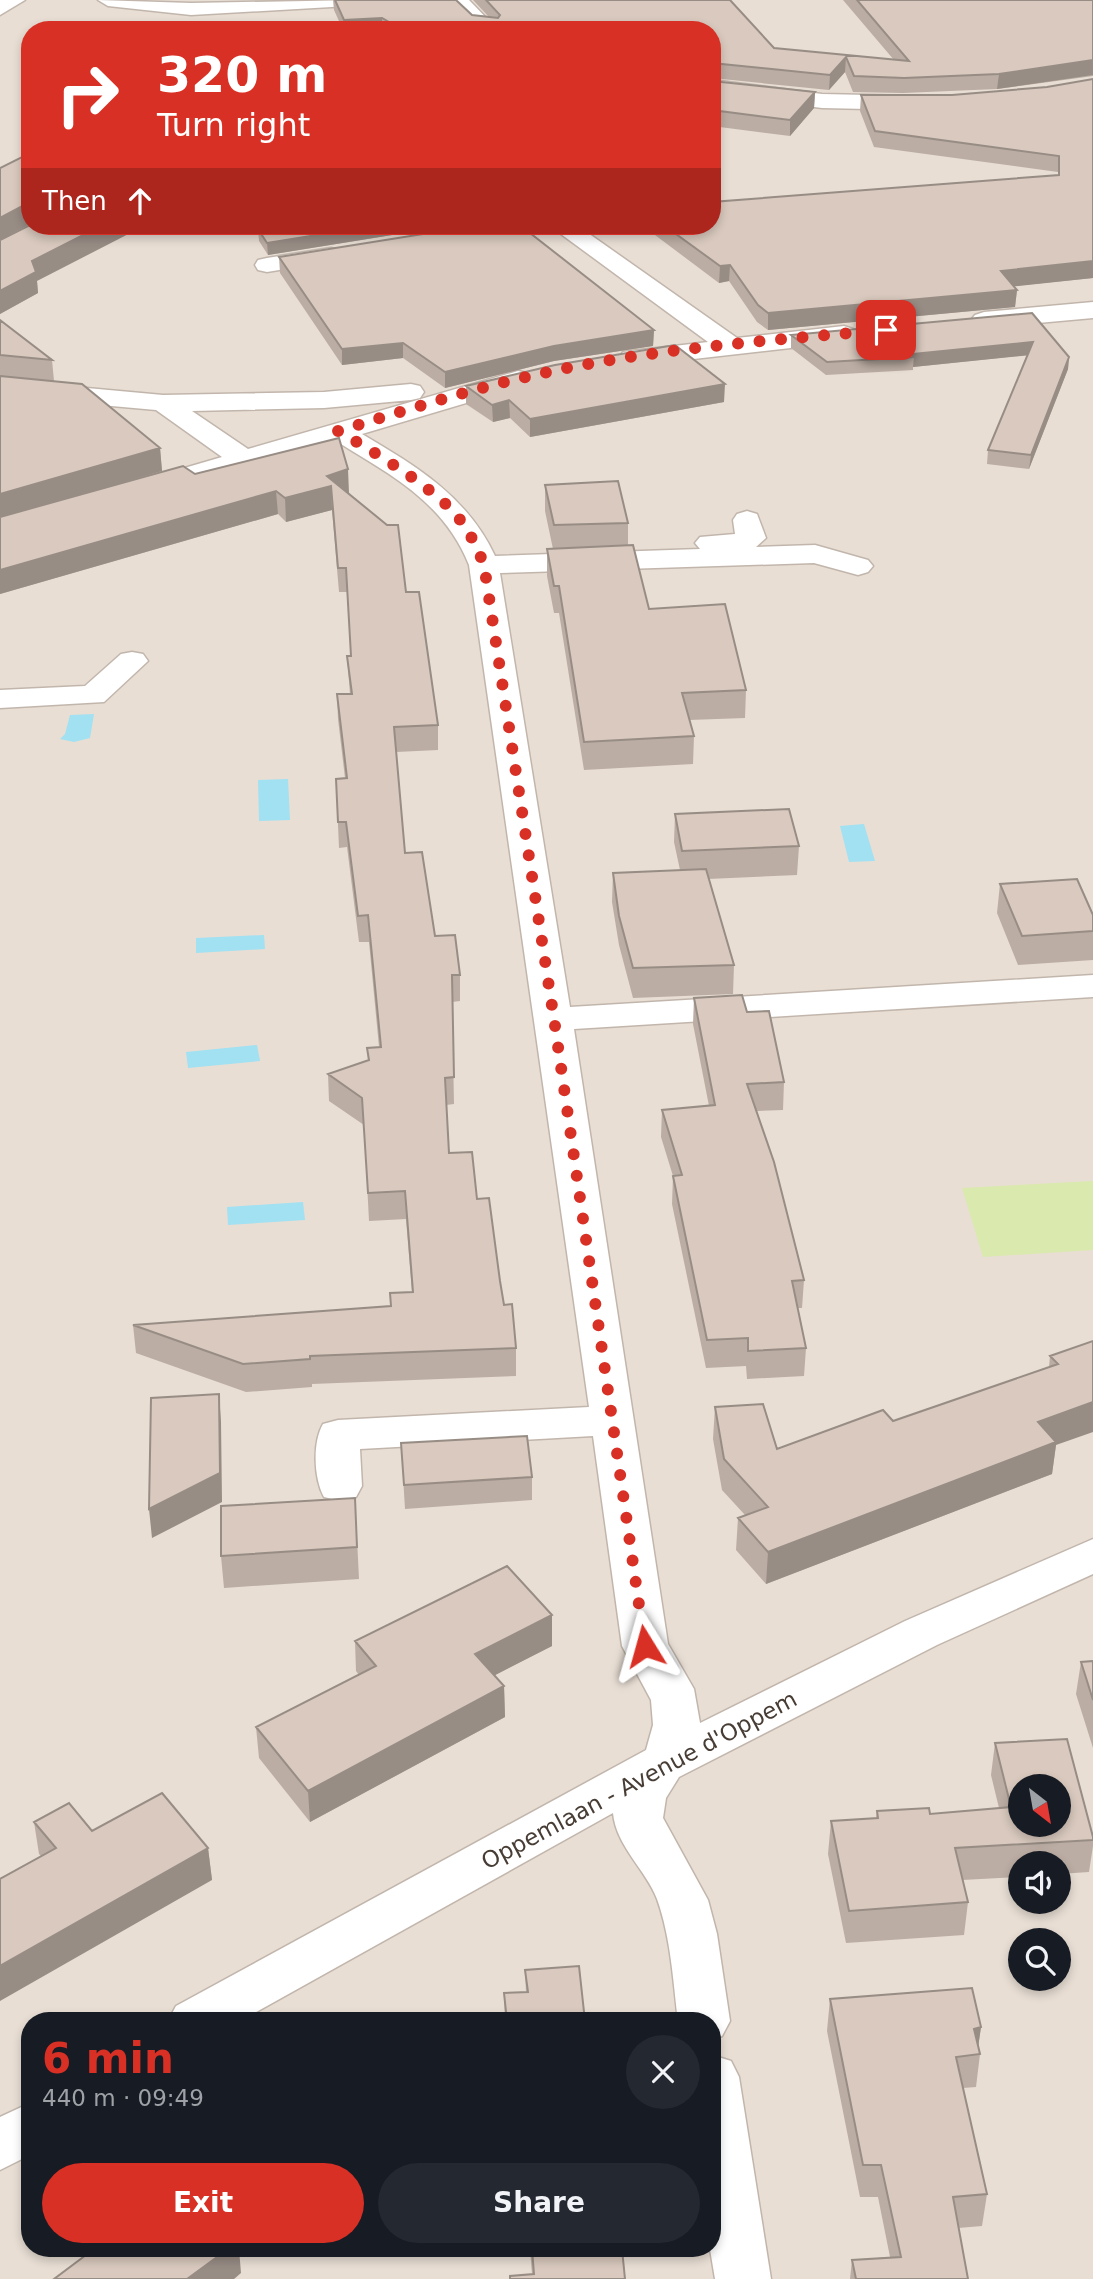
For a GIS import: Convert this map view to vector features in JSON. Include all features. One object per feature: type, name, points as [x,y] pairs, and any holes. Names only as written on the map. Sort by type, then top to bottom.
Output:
[{"type":"street","points":[[0,9],[15,0]]},
{"type":"street","points":[[116,1],[191,9],[349,0]]},
{"type":"street","points":[[459,0],[476,21]]},
{"type":"street","points":[[191,9],[218,21]]},
{"type":"street","points":[[721,88],[822,101],[935,102]]},
{"type":"street","points":[[575,235],[730,345]]},
{"type":"street","points":[[267,265],[360,250]]},
{"type":"street","points":[[959,323],[1093,310]]},
{"type":"street","points":[[607,361],[730,345],[865,332]]},
{"type":"street","points":[[118,496],[479,388],[537,374]]},
{"type":"street","points":[[0,388],[163,403],[324,400],[447,388],[479,388]]},
{"type":"street","points":[[163,403],[245,460]]},
{"type":"street","points":[[338,431],[374,452],[438,499],[460,519],[481,559],[554,1019],[645,1646],[673,1692],[680,1714],[664,1763],[645,1793],[637,1816],[645,1836],[676,1883],[688,1919],[703,2012]]},
{"type":"street","points":[[481,559],[744,542],[751,538],[747,520]]},
{"type":"street","points":[[481,559],[815,554],[858,566]]},
{"type":"street","points":[[0,699],[93,695],[132,661]]},
{"type":"street","points":[[554,1019],[1093,985]]},
{"type":"street","points":[[340,1486],[338,1435],[614,1420]]},
{"type":"street","name":"Oppemlaan - Avenue d'Oppem","points":[[210,2012],[664,1763],[921,1633],[1093,1555]]},
{"type":"street","points":[[0,2146],[21,2132]]},
{"type":"street","points":[[721,2136],[743,2279]]},
{"type":"shaded area","points":[[0,0],[1093,0],[1093,2279],[0,2279]]},
{"type":"green space","points":[[1093,1181],[1093,1250],[983,1257],[962,1188]]},
{"type":"water","points":[[94,714],[90,738],[74,742],[60,739],[65,734],[70,715]]},
{"type":"water","points":[[288,779],[290,820],[259,821],[258,780]]},
{"type":"water","points":[[864,824],[875,861],[849,862],[840,826]]},
{"type":"water","points":[[264,935],[265,949],[196,953],[196,938]]},
{"type":"water","points":[[257,1045],[260,1061],[188,1068],[186,1052]]},
{"type":"water","points":[[303,1202],[305,1220],[228,1225],[227,1207]]},
{"type":"building","points":[[335,0],[456,0],[472,15],[498,18],[500,15],[486,0],[730,0],[774,48],[909,61],[857,0],[1093,0],[1093,60],[999,74],[904,78],[854,76],[846,57],[830,75],[721,64],[721,21],[387,21],[382,18],[344,20]]},
{"type":"building","points":[[1093,79],[1093,261],[1001,271],[1017,290],[768,313],[758,305],[730,265],[720,266],[677,235],[721,235],[721,201],[1059,175],[1059,156],[875,131],[861,95],[952,95],[1047,87]]},
{"type":"building","points":[[721,82],[815,92],[790,120],[721,111]]},
{"type":"building","points":[[21,158],[21,207],[0,218],[0,168]]},
{"type":"building","points":[[21,230],[21,235],[83,235],[32,261],[36,272],[0,291],[0,240]]},
{"type":"building","points":[[262,235],[317,235],[267,243]]},
{"type":"building","points":[[417,235],[533,235],[654,330],[554,346],[445,372],[403,343],[342,349],[279,257]]},
{"type":"building","points":[[1032,313],[1069,357],[1031,455],[988,450],[1033,342],[912,354],[914,357],[827,362],[791,335]]},
{"type":"building","points":[[0,320],[52,360],[0,355]]},
{"type":"building","points":[[675,345],[725,384],[530,419],[509,400],[492,405],[466,386],[555,365]]},
{"type":"building","points":[[0,376],[82,384],[160,448],[0,494]]},
{"type":"building","points":[[339,438],[348,469],[327,476],[387,525],[398,525],[406,592],[419,592],[438,725],[394,727],[405,853],[422,852],[435,936],[455,935],[460,975],[452,975],[454,1077],[445,1078],[449,1153],[472,1152],[477,1199],[489,1198],[504,1305],[512,1304],[516,1348],[310,1356],[310,1359],[243,1364],[133,1325],[391,1306],[390,1293],[413,1292],[405,1191],[368,1193],[362,1098],[328,1074],[369,1060],[367,1048],[381,1047],[368,915],[358,916],[346,822],[338,822],[336,779],[347,778],[337,694],[352,694],[347,656],[351,656],[346,568],[338,568],[331,486],[285,498],[276,491],[0,570],[0,517],[183,466],[195,474]]},
{"type":"building","points":[[618,481],[628,523],[554,525],[545,485]]},
{"type":"building","points":[[633,545],[649,609],[725,604],[746,690],[682,693],[694,736],[584,742],[559,586],[554,586],[547,549]]},
{"type":"building","points":[[789,809],[799,846],[682,851],[675,814]]},
{"type":"building","points":[[706,869],[734,965],[633,968],[619,916],[613,873]]},
{"type":"building","points":[[1077,879],[1093,915],[1093,931],[1022,936],[1000,884]]},
{"type":"building","points":[[742,995],[747,1012],[769,1011],[784,1082],[747,1084],[774,1162],[804,1280],[792,1281],[806,1348],[748,1351],[748,1338],[707,1340],[673,1176],[682,1175],[662,1110],[715,1105],[694,998]]},
{"type":"building","points":[[1093,1341],[1093,1402],[1038,1422],[1056,1442],[768,1552],[738,1518],[768,1507],[724,1459],[715,1407],[763,1404],[777,1449],[883,1410],[893,1421],[1058,1364],[1050,1356]]},
{"type":"building","points":[[219,1394],[220,1473],[149,1509],[151,1398]]},
{"type":"building","points":[[527,1436],[532,1477],[404,1485],[401,1443]]},
{"type":"building","points":[[355,1498],[357,1547],[221,1556],[221,1506]]},
{"type":"building","points":[[507,1566],[552,1615],[475,1654],[504,1686],[308,1791],[256,1727],[376,1666],[355,1641]]},
{"type":"building","points":[[1093,1661],[1093,1700],[1081,1662]]},
{"type":"building","points":[[1067,1739],[1093,1840],[955,1848],[968,1902],[849,1911],[831,1821],[878,1818],[877,1811],[929,1808],[930,1814],[1008,1807],[1008,1838],[1071,1838],[1071,1774],[1008,1774],[1008,1795],[995,1743]]},
{"type":"building","points":[[162,1793],[208,1848],[0,1966],[0,1879],[56,1848],[34,1822],[69,1803],[92,1831]]},
{"type":"building","points":[[579,1966],[584,2012],[506,2012],[504,1993],[528,1992],[525,1970]]},
{"type":"building","points":[[972,1988],[981,2027],[974,2029],[980,2054],[956,2057],[987,2194],[953,2197],[968,2279],[856,2279],[852,2260],[901,2257],[881,2165],[863,2165],[830,1999]]},
{"type":"building","points":[[83,2257],[217,2257],[187,2279],[54,2279]]},
{"type":"building","points":[[533,2257],[623,2257],[625,2279],[510,2279],[510,2276],[534,2274]]},
{"type":"route","points":[[645,1646],[614,1420],[484,565],[460,519],[438,499],[374,452],[338,431],[479,388],[587,364],[730,345],[886,330]]}]
